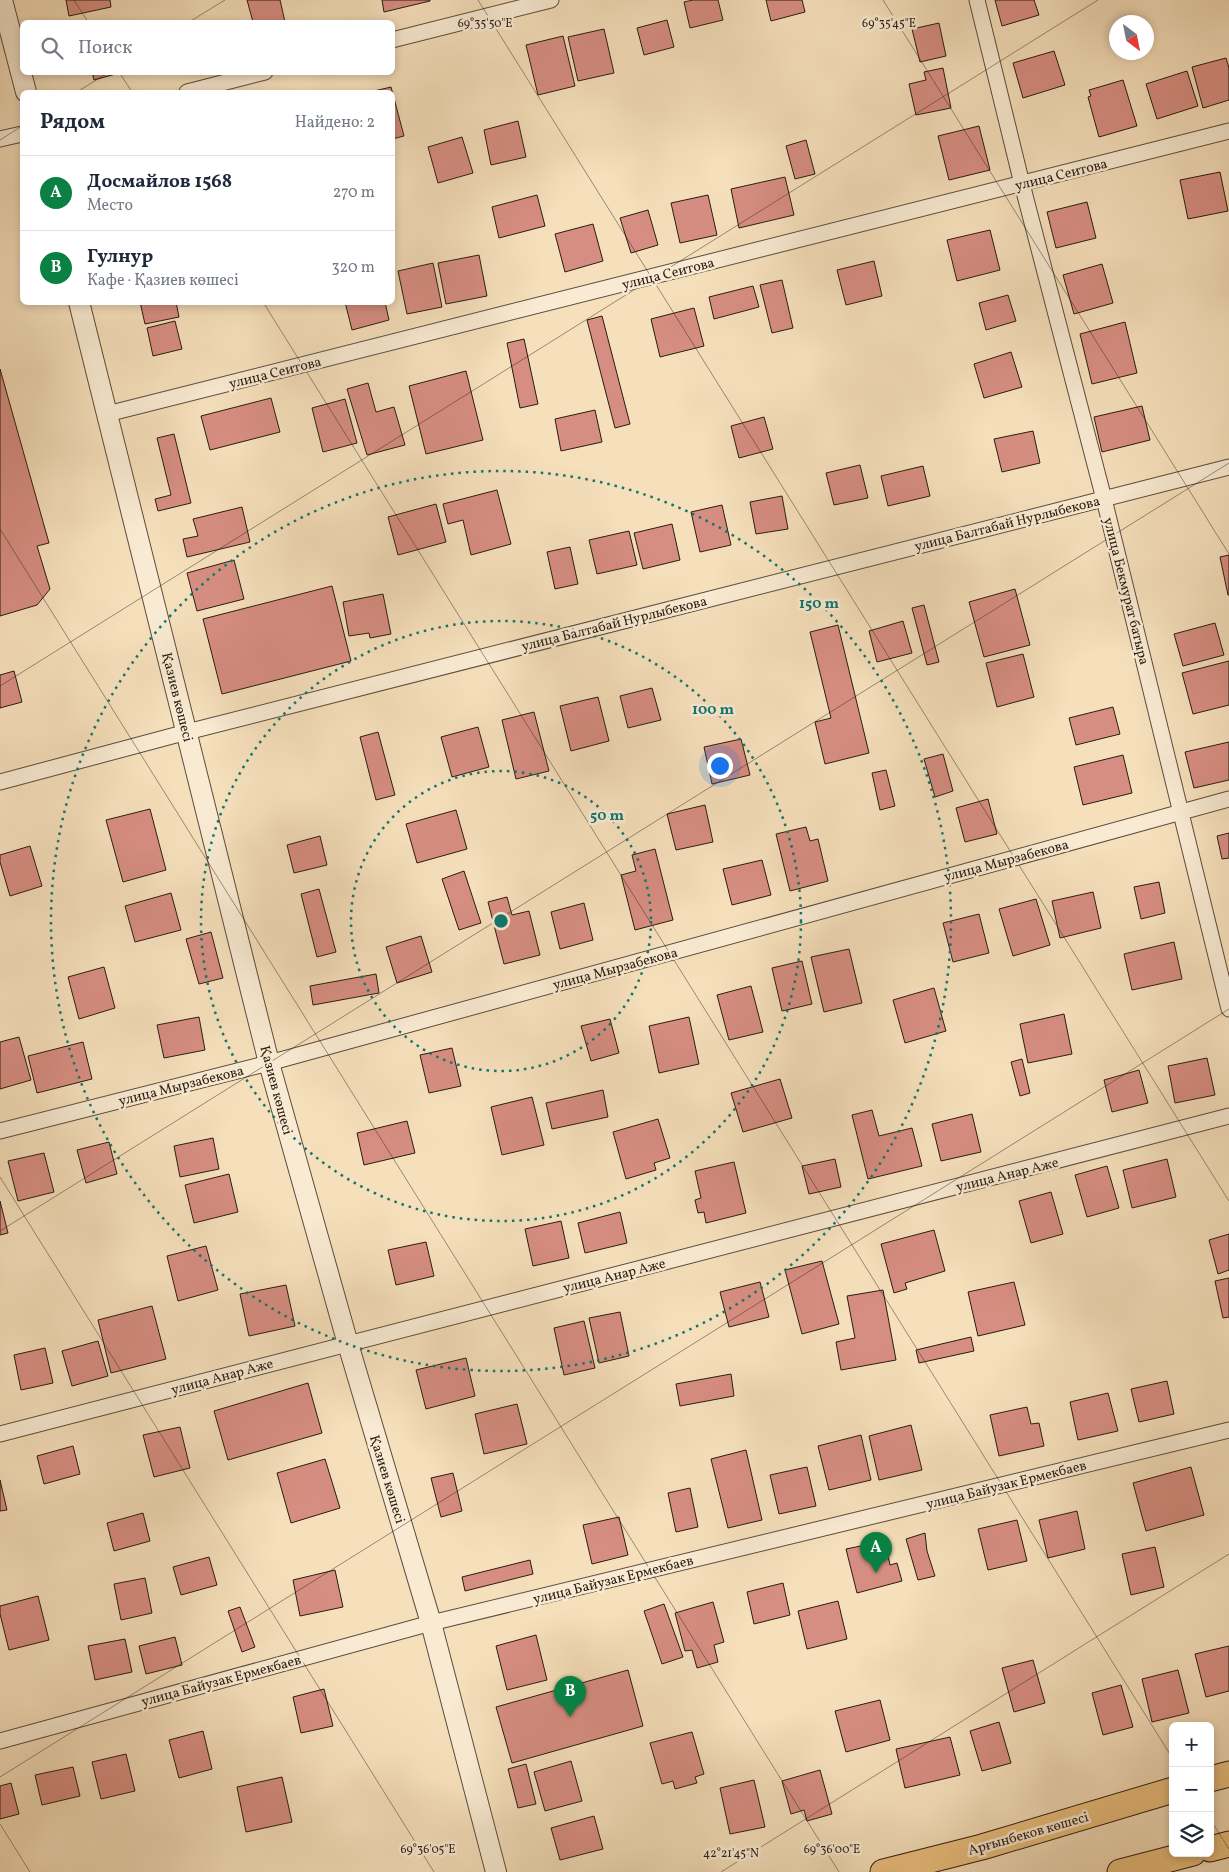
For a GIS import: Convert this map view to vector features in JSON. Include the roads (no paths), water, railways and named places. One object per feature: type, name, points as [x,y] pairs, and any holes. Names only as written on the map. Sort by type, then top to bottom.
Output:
[{"type":"main road","points":[[1214,1778],[1229,1774]]},
{"type":"main road","name":"Арғынбеков көшесі","points":[[883,1872],[982,1846],[1169,1791]]},
{"type":"main road","points":[[1214,1848],[1229,1844]]},
{"type":"main road","points":[[1120,1872],[1177,1857]]},
{"type":"street","points":[[2,0],[20,69]]},
{"type":"street","points":[[395,39],[551,0]]},
{"type":"street","name":"улица Бекмурат батыра","points":[[977,0],[1022,184],[1104,499],[1229,1009]]},
{"type":"street","points":[[22,75],[25,90]]},
{"type":"street","points":[[194,90],[253,75]]},
{"type":"street","name":"улица Сеитова","points":[[107,414],[1229,131]]},
{"type":"street","points":[[0,139],[20,134]]},
{"type":"street","name":"Қазиев көшесі","points":[[80,305],[269,1063],[348,1344],[431,1623],[496,1872]]},
{"type":"street","name":"улица Балтабай Нурлыбекова","points":[[0,782],[187,732],[1229,467]]},
{"type":"street","name":"улица Мырзабекова","points":[[0,1131],[269,1063],[1229,799]]},
{"type":"street","name":"улица Анар Аже","points":[[0,1434],[1229,1116]]},
{"type":"street","name":"улица Байузак Ермекбаев","points":[[0,1741],[431,1623],[1229,1430]]},
{"type":"place","name":"Досмайлов 1568","points":[[876,1573]]},
{"type":"place","name":"Гулнур","points":[[570,1717]]}]
